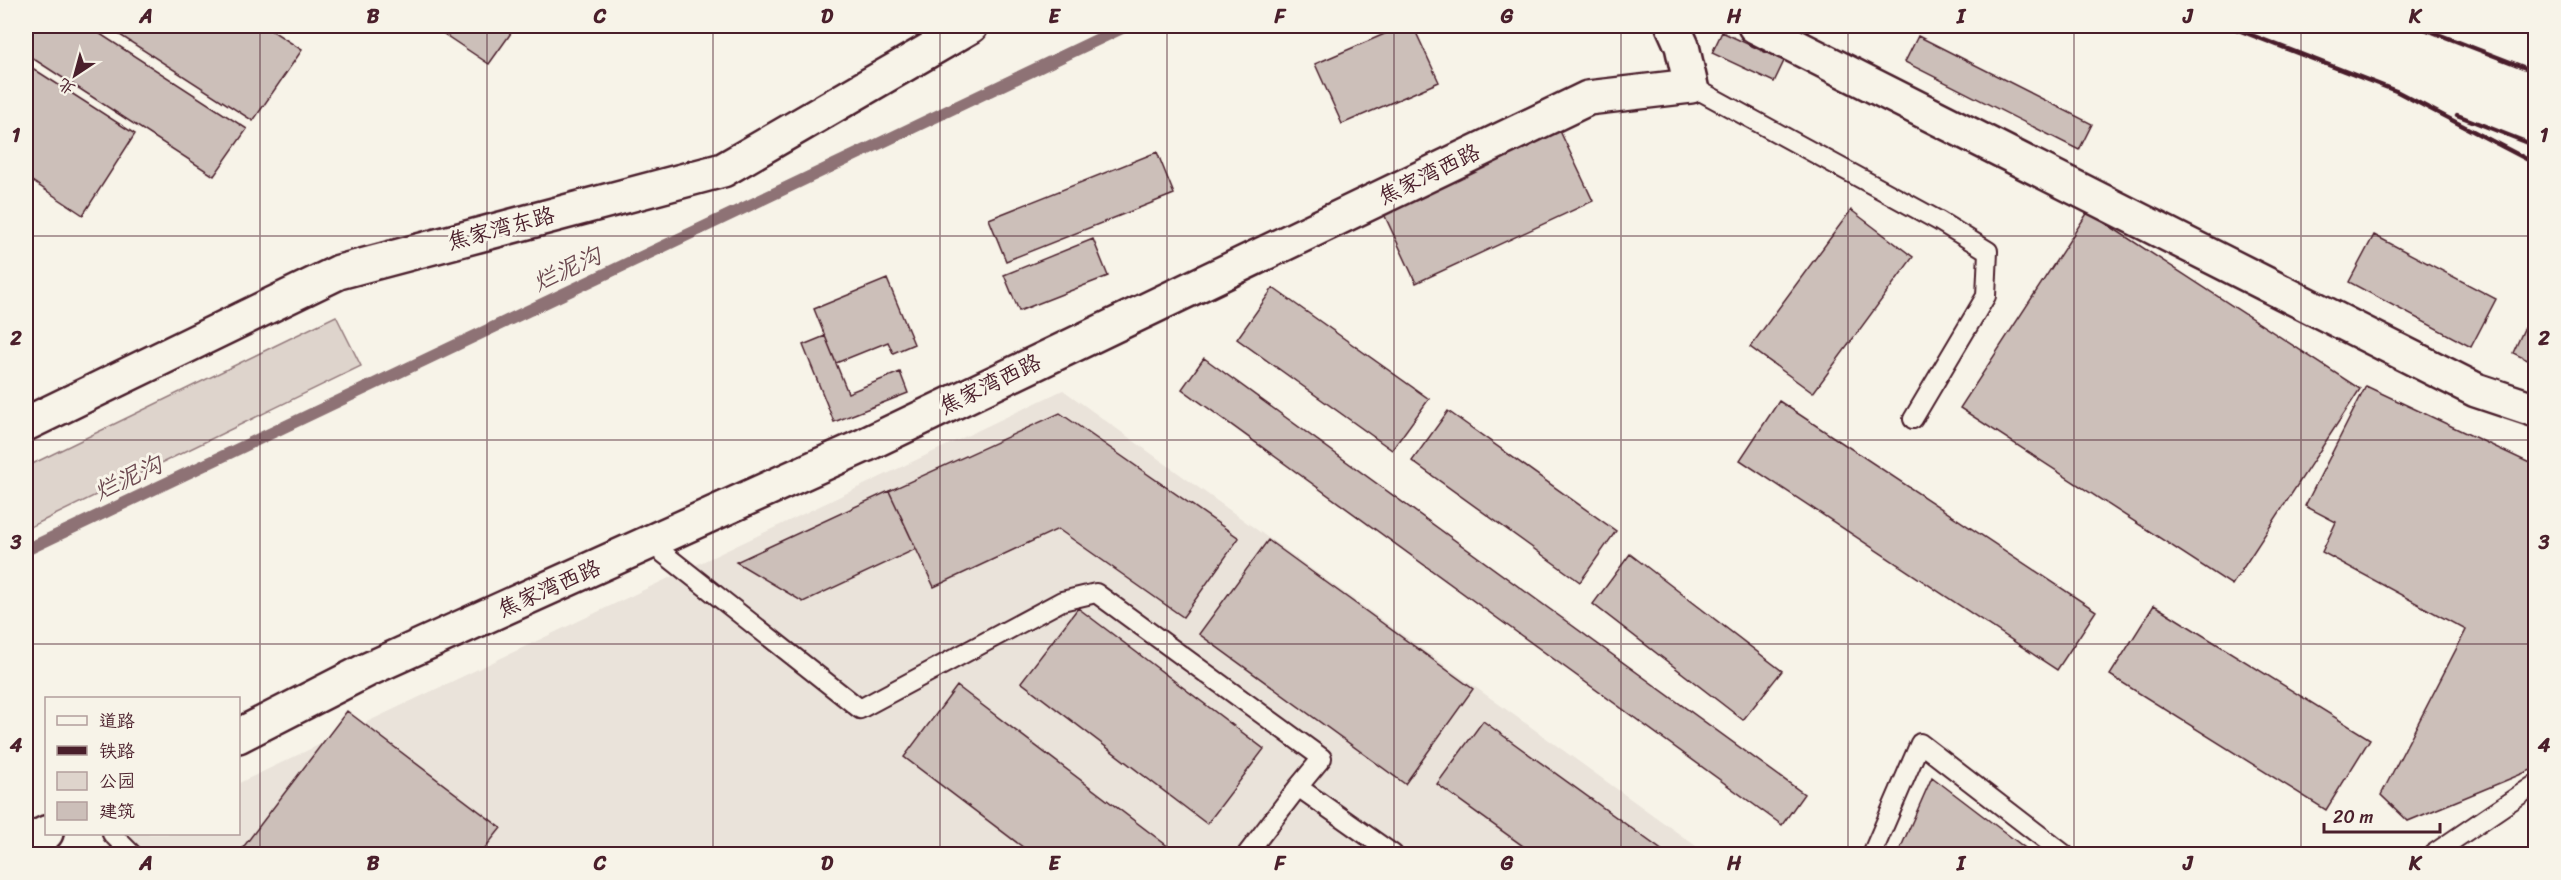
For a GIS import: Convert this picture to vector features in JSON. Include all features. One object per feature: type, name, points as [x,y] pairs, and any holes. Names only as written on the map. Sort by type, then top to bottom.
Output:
[{"type":"street","name":"焦家湾东路","points":[[26,424],[339,272],[723,170],[971,26]]},
{"type":"street","points":[[1673,26],[1682,46],[1691,86]]},
{"type":"street","points":[[1755,26],[2476,390],[2535,410]]},
{"type":"street","name":"焦家湾西路","points":[[240,735],[367,670],[865,445],[1588,98],[1691,86]]},
{"type":"street","points":[[26,843],[45,834]]},
{"type":"lane","points":[[1691,86],[1939,221],[1988,251],[1986,296],[1913,419]]},
{"type":"lane","points":[[649,542],[860,710],[1062,601],[1096,593],[1322,758],[1247,855]]},
{"type":"lane","points":[[1872,855],[1920,743],[2064,855]]},
{"type":"lane","points":[[2433,855],[2535,784]]},
{"type":"lane","points":[[1298,787],[1393,855]]},
{"type":"lane","points":[[113,835],[132,855]]},
{"type":"shaded area","points":[[1063,390],[1707,854],[87,854],[130,835],[240,835],[240,783]]},
{"type":"green space","points":[[336,316],[361,366],[26,529],[26,467]]},
{"type":"building","points":[[26,26],[88,26],[247,129],[214,176],[26,54]]},
{"type":"building","points":[[106,26],[265,26],[302,50],[253,121]]},
{"type":"building","points":[[432,26],[516,26],[489,64]]},
{"type":"building","points":[[1403,26],[1413,26],[1439,82],[1342,124],[1315,64]]},
{"type":"building","points":[[1722,32],[1784,61],[1774,82],[1712,53]]},
{"type":"building","points":[[1918,36],[2092,124],[2079,150],[1905,62]]},
{"type":"building","points":[[26,64],[135,134],[83,215],[26,177]]},
{"type":"building","points":[[1560,131],[1593,201],[1416,283],[1384,214]]},
{"type":"building","points":[[1157,152],[1174,194],[1006,261],[989,219]]},
{"type":"building","points":[[1851,210],[1913,257],[1813,393],[1750,347]]},
{"type":"building","points":[[2088,212],[2360,389],[2232,585],[1960,408]]},
{"type":"building","points":[[2374,235],[2496,299],[2471,347],[2349,282]]},
{"type":"building","points":[[1093,239],[1108,276],[1019,311],[1004,275]]},
{"type":"building","points":[[887,279],[914,344],[893,353],[888,342],[836,363],[814,309]]},
{"type":"building","points":[[1273,288],[1429,399],[1392,450],[1237,339]]},
{"type":"building","points":[[2529,318],[2536,321],[2536,364],[2513,353]]},
{"type":"building","points":[[825,336],[848,393],[900,372],[908,393],[834,422],[803,345]]},
{"type":"building","points":[[1204,358],[1804,794],[1782,825],[1182,389]]},
{"type":"building","points":[[2366,386],[2536,466],[2536,768],[2408,821],[2381,795],[2466,630],[2322,552],[2336,522],[2305,506]]},
{"type":"building","points":[[1779,401],[2096,611],[2057,670],[1740,460]]},
{"type":"building","points":[[1448,411],[1616,531],[1580,582],[1412,461]]},
{"type":"building","points":[[1060,413],[1239,538],[1183,617],[1058,529],[934,587],[889,491]]},
{"type":"building","points":[[889,491],[916,549],[803,602],[736,562]]},
{"type":"building","points":[[1268,540],[1473,689],[1405,784],[1199,634]]},
{"type":"building","points":[[1630,554],[1782,671],[1743,720],[1593,604]]},
{"type":"building","points":[[2154,605],[2370,739],[2326,810],[2110,675]]},
{"type":"building","points":[[1078,608],[1264,749],[1207,824],[1021,682]]},
{"type":"building","points":[[957,686],[1178,854],[1032,854],[904,757]]},
{"type":"building","points":[[347,711],[501,828],[480,854],[238,854]]},
{"type":"building","points":[[1483,721],[1667,854],[1534,854],[1437,784]]},
{"type":"building","points":[[1932,777],[2033,854],[1898,854]]},
{"type":"waterway","name":"烂泥沟","points":[[26,550],[1126,26]]},
{"type":"railway","points":[[2228,26],[2396,91],[2536,164]]},
{"type":"railway","points":[[2417,26],[2536,72]]},
{"type":"railway","points":[[2506,26],[2536,37]]},
{"type":"railway","points":[[2457,115],[2536,146]]}]
